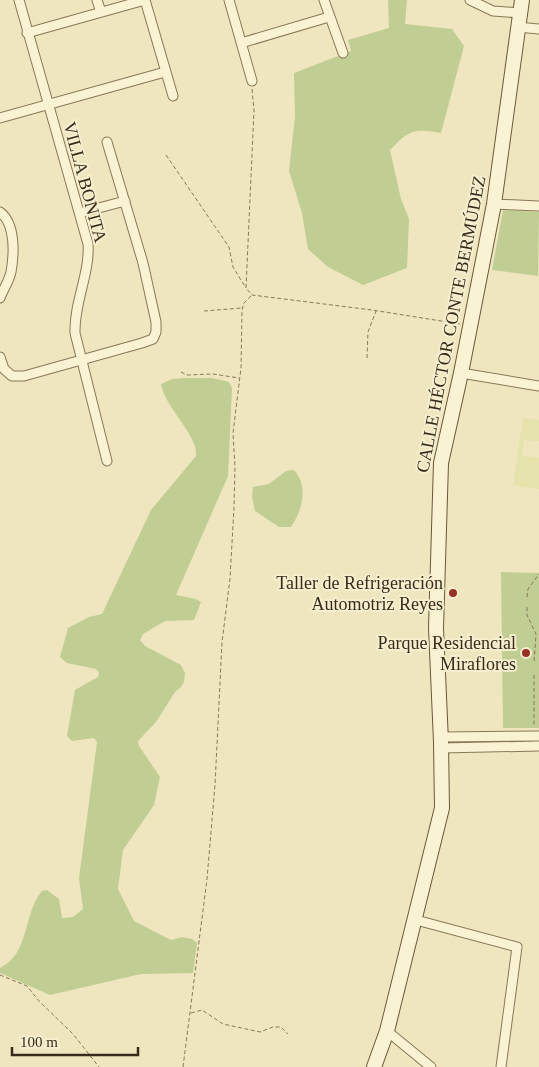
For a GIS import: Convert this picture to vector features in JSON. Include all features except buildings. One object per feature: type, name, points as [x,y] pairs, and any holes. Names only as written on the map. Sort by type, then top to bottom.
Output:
[{"type":"street","name":"VILLA BONITA","points":[[19,0],[46,104],[80,212],[89,258],[74,314],[75,333],[107,461]]},
{"type":"street","points":[[98,0],[101,12]]},
{"type":"street","points":[[27,33],[145,0],[173,96]]},
{"type":"street","points":[[229,0],[252,81]]},
{"type":"street","points":[[324,0],[343,52]]},
{"type":"street","points":[[470,0],[493,11],[520,13],[539,29]]},
{"type":"street","name":"CALLE HÉCTOR CONTE BERMÚDEZ","points":[[374,1067],[387,1031],[416,920],[442,808],[436,628],[441,463],[462,373],[494,204],[509,107],[520,13]]},
{"type":"street","points":[[241,43],[329,17]]},
{"type":"street","points":[[0,118],[165,72]]},
{"type":"street","points":[[0,357],[4,369],[12,376],[24,376],[142,343],[152,339],[156,332],[156,322],[143,263],[107,142]]},
{"type":"street","points":[[80,212],[125,201]]},
{"type":"street","points":[[494,204],[539,206]]},
{"type":"street","points":[[0,212],[6,216],[11,227],[12,251],[10,273],[0,298]]},
{"type":"street","points":[[462,373],[539,386]]},
{"type":"street","points":[[441,742],[536,736]]},
{"type":"street","points":[[441,742],[539,746]]},
{"type":"street","points":[[416,920],[517,947],[501,1067]]},
{"type":"street","points":[[387,1031],[431,1067]]},
{"type":"path","points":[[246,288],[254,110],[252,81]]},
{"type":"path","points":[[166,156],[229,247],[233,267],[252,295],[376,311],[470,326]]},
{"type":"path","points":[[183,1067],[207,879],[215,785],[222,642],[234,506],[235,468],[233,433],[239,378],[242,308],[252,295]]},
{"type":"path","points":[[204,311],[242,308]]},
{"type":"path","points":[[367,358],[368,332],[376,311]]},
{"type":"path","points":[[181,372],[187,375],[213,374],[239,378]]},
{"type":"path","points":[[527,597],[528,589],[539,574]]},
{"type":"path","points":[[527,608],[527,615],[536,634],[534,663]]},
{"type":"path","points":[[534,675],[536,736]]},
{"type":"path","points":[[0,975],[27,986],[39,1001],[73,1034],[99,1067]]},
{"type":"path","points":[[190,1014],[202,1010],[223,1024],[260,1032],[273,1027],[281,1027],[288,1034]]},
{"type":"shaded area","points":[[523,418],[539,420],[539,441],[524,440],[522,456],[539,458],[539,489],[513,485]]},
{"type":"green space","points":[[388,0],[407,0],[405,24],[452,29],[464,46],[441,133],[412,132],[402,138],[390,150],[401,199],[409,219],[407,268],[363,285],[328,267],[308,249],[302,213],[289,171],[295,116],[294,73],[351,51],[348,40],[389,28]]},
{"type":"green space","points":[[503,210],[539,212],[538,276],[492,270]]},
{"type":"green space","points":[[212,378],[229,382],[232,388],[228,476],[176,595],[196,599],[201,602],[194,620],[165,621],[143,634],[140,640],[145,646],[181,665],[185,673],[184,682],[181,687],[175,692],[156,722],[138,741],[139,746],[160,777],[154,805],[123,850],[118,889],[134,921],[171,940],[182,937],[192,939],[197,943],[193,973],[141,974],[50,995],[0,973],[0,968],[10,962],[17,953],[36,900],[42,891],[47,890],[59,899],[62,918],[73,917],[83,909],[79,878],[97,742],[94,738],[72,741],[67,736],[75,690],[98,677],[99,673],[96,669],[67,663],[60,657],[68,628],[89,617],[102,614],[151,510],[196,456],[196,448],[169,403],[161,384],[172,379]]},
{"type":"green space","points":[[294,470],[299,476],[303,491],[301,506],[291,527],[279,527],[255,511],[252,497],[253,487],[269,484],[286,471]]},
{"type":"green space","points":[[501,572],[539,573],[539,728],[503,728]]},
{"type":"place","name":"Taller de Refrigeración Automotriz Reyes","points":[[453,593]]},
{"type":"place","name":"Parque Residencial Miraflores","points":[[526,653]]}]
